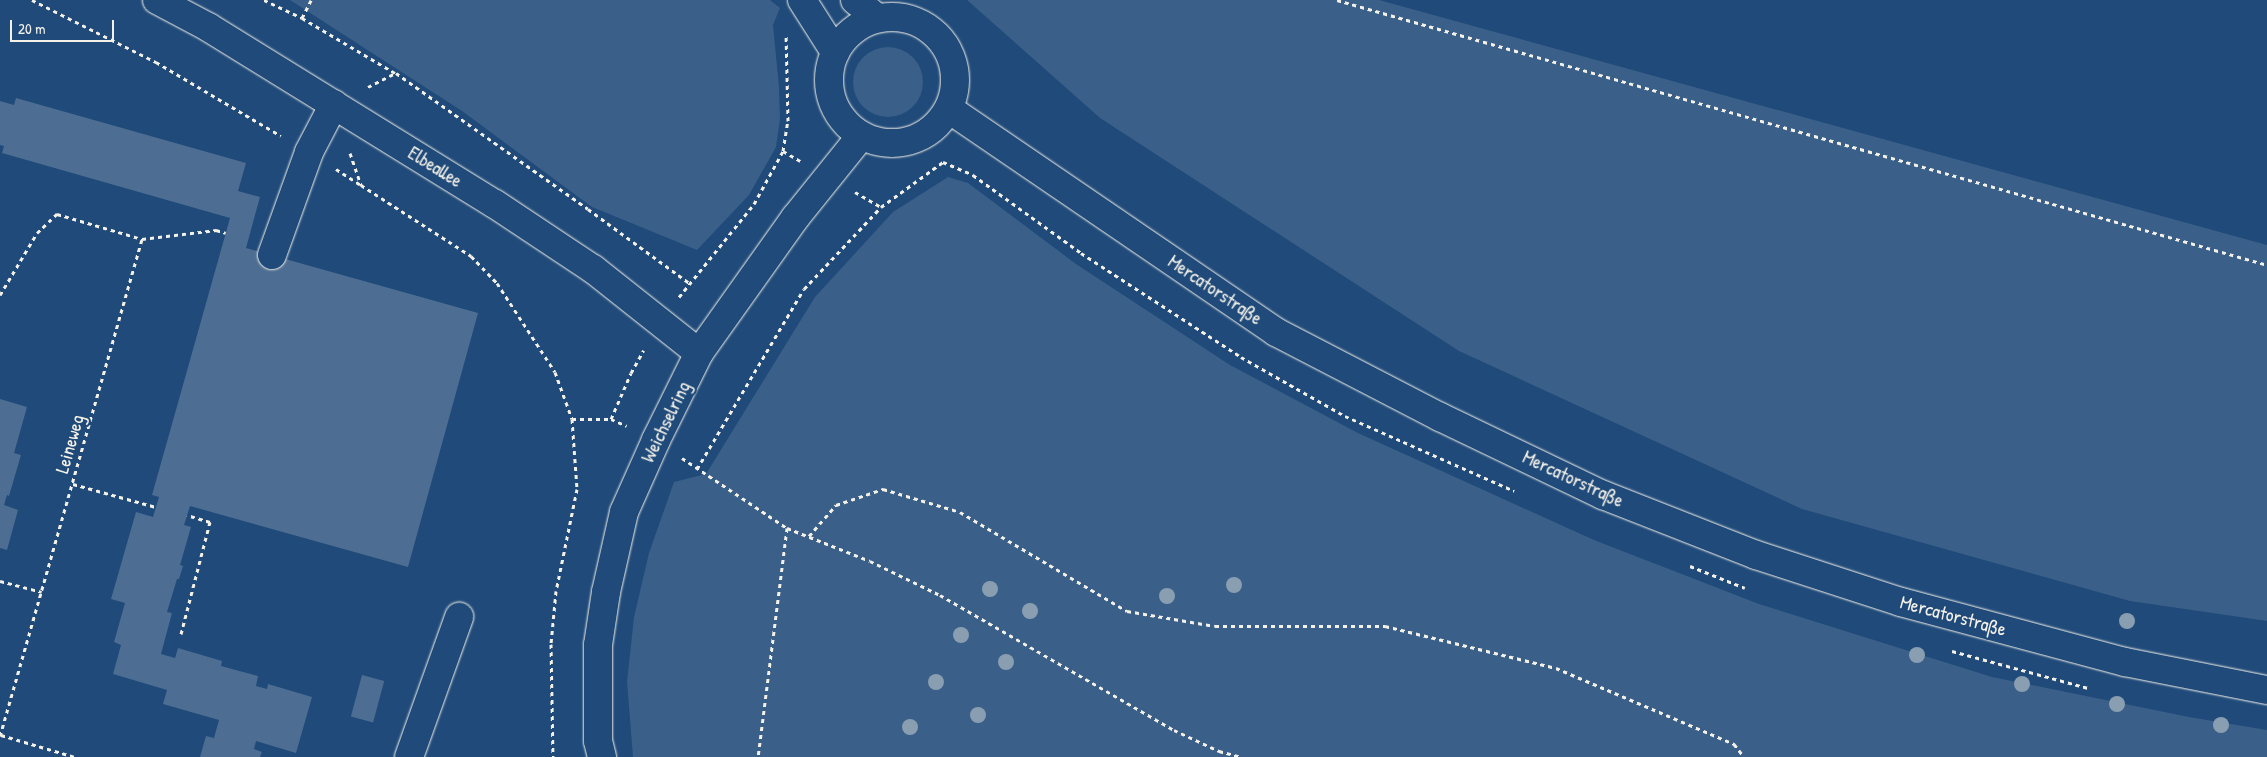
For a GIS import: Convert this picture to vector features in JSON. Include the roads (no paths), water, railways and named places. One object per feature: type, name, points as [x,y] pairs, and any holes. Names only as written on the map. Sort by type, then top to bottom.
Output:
[{"type":"main road","name":"Elbeallee","points":[[157,0],[208,27],[495,204],[593,269],[699,353]]},
{"type":"main road","points":[[855,0],[877,18]]},
{"type":"main road","points":[[802,1],[836,52]]},
{"type":"main road","points":[[898,16],[918,22],[940,38],[948,49],[955,68],[955,89],[949,109],[937,125],[920,137],[901,143],[880,143],[861,136],[846,124],[835,108],[829,89],[829,70],[836,52],[846,36],[860,25],[877,18],[898,16]]},
{"type":"main road","points":[[272,255],[309,152],[334,104]]},
{"type":"main road","name":"Mercatorstraße","points":[[949,109],[1276,332],[1440,417],[1603,495],[1756,555],[1901,602],[2125,662],[2267,690]]},
{"type":"main road","name":"Weichselring","points":[[602,757],[598,741],[598,645],[606,592],[624,512],[656,440],[699,353],[795,218],[861,136]]},
{"type":"main road","points":[[410,757],[459,617]]}]
